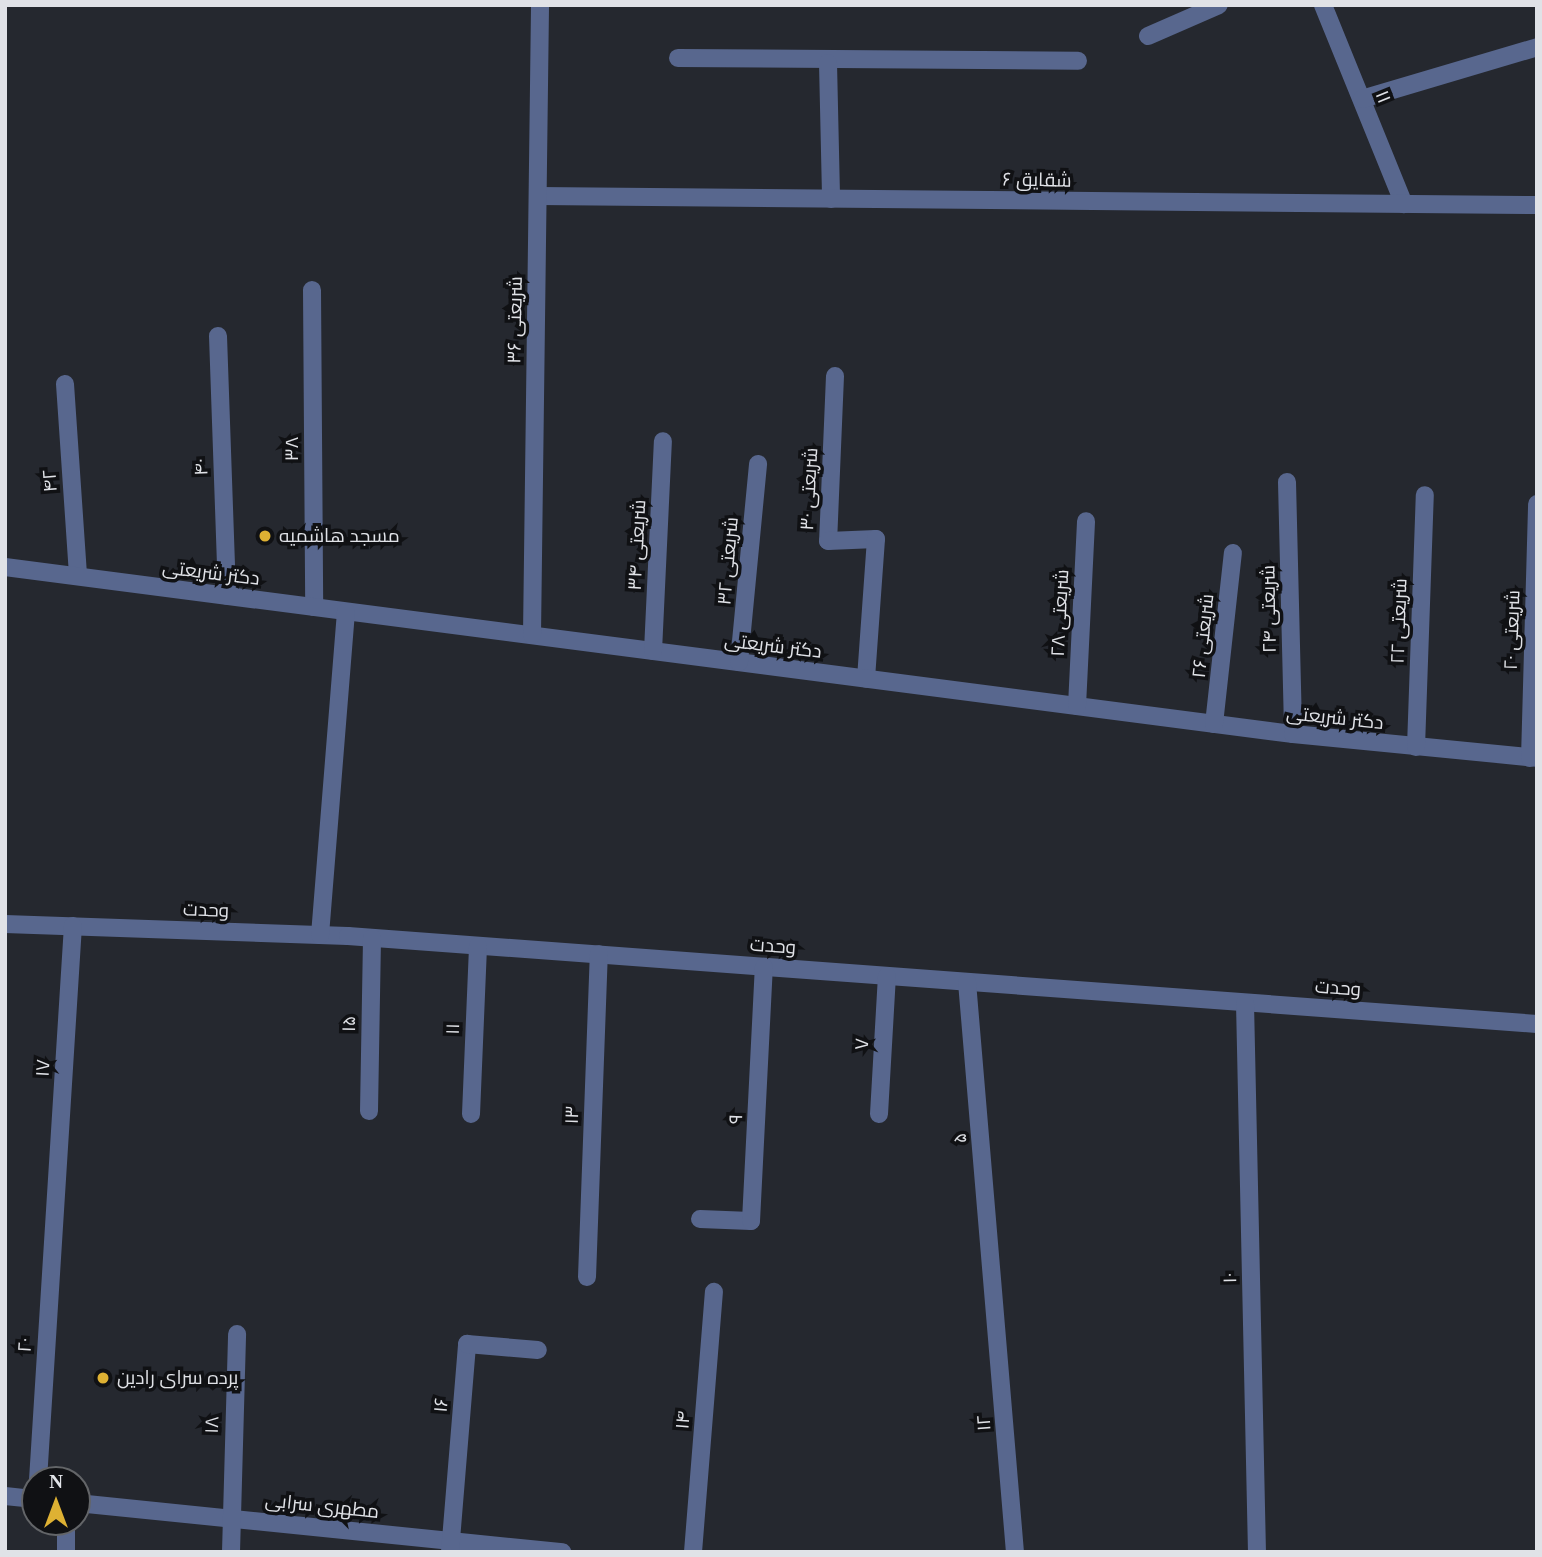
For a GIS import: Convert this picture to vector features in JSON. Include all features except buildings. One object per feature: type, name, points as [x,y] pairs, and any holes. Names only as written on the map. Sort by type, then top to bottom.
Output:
[{"type":"street","name":"شریعتی ۳۶","points":[[532,635],[540,5]]},
{"type":"street","points":[[1148,36],[1219,5]]},
{"type":"street","name":"۱۱","points":[[1324,5],[1404,204]]},
{"type":"street","points":[[1362,99],[1537,47]]},
{"type":"street","points":[[678,58],[828,63],[1078,61]]},
{"type":"street","points":[[828,63],[831,199]]},
{"type":"street","name":"شقایق ۶","points":[[538,196],[1537,205]]},
{"type":"street","name":"۳۸","points":[[312,290],[314,607]]},
{"type":"street","name":"۴۰","points":[[218,336],[227,596]]},
{"type":"street","name":"شریعتی ۳۰","points":[[835,376],[828,541],[876,539],[866,679]]},
{"type":"street","name":"۴۲","points":[[65,383],[78,576]]},
{"type":"street","name":"شریعتی ۳۴","points":[[653,651],[663,441]]},
{"type":"street","name":"شریعتی ۳۲","points":[[739,662],[758,464]]},
{"type":"street","name":"شریعتی ۲۴","points":[[1287,482],[1293,734]]},
{"type":"street","name":"شریعتی ۲۲","points":[[1416,747],[1425,495]]},
{"type":"street","name":"شریعتی ۲۰","points":[[1533,758],[1537,504]]},
{"type":"street","name":"شریعتی ۲۸","points":[[1077,706],[1086,521]]},
{"type":"street","name":"شریعتی ۲۶","points":[[1214,724],[1233,552]]},
{"type":"street","name":"دکتر شریعتی","points":[[5,567],[1293,734],[1533,758]]},
{"type":"street","points":[[320,935],[346,612]]},
{"type":"street","name":"وحدت","points":[[5,924],[372,938],[1537,1024]]},
{"type":"street","name":"۱۷","points":[[55,1212],[73,926]]},
{"type":"street","name":"۱۵","points":[[369,1111],[372,938]]},
{"type":"street","name":"۱۱","points":[[471,1114],[478,946]]},
{"type":"street","name":"۱۳","points":[[587,1277],[599,954]]},
{"type":"street","name":"۹","points":[[700,1219],[751,1222],[764,967]]},
{"type":"street","name":"۷","points":[[879,1114],[887,976]]},
{"type":"street","name":"۵","points":[[967,982],[996,1290]]},
{"type":"street","name":"۱۰","points":[[1245,1003],[1257,1552]]},
{"type":"street","name":"۲۰","points":[[39,1466],[55,1212]]},
{"type":"street","name":"۱۲","points":[[996,1290],[1015,1552]]},
{"type":"street","name":"۱۴","points":[[693,1552],[714,1292]]},
{"type":"street","name":"۱۸","points":[[230,1518],[237,1334]]},
{"type":"street","name":"۱۶","points":[[450,1546],[467,1344],[538,1350]]},
{"type":"street","name":"مطهری سرابی","points":[[91,1504],[230,1518],[450,1546],[563,1552]]},
{"type":"street","points":[[230,1518],[231,1552]]},
{"type":"place","name":"مسجد هاشمیه","points":[[265,536]]},
{"type":"place","name":"پرده سرای رادین","points":[[103,1378]]}]
